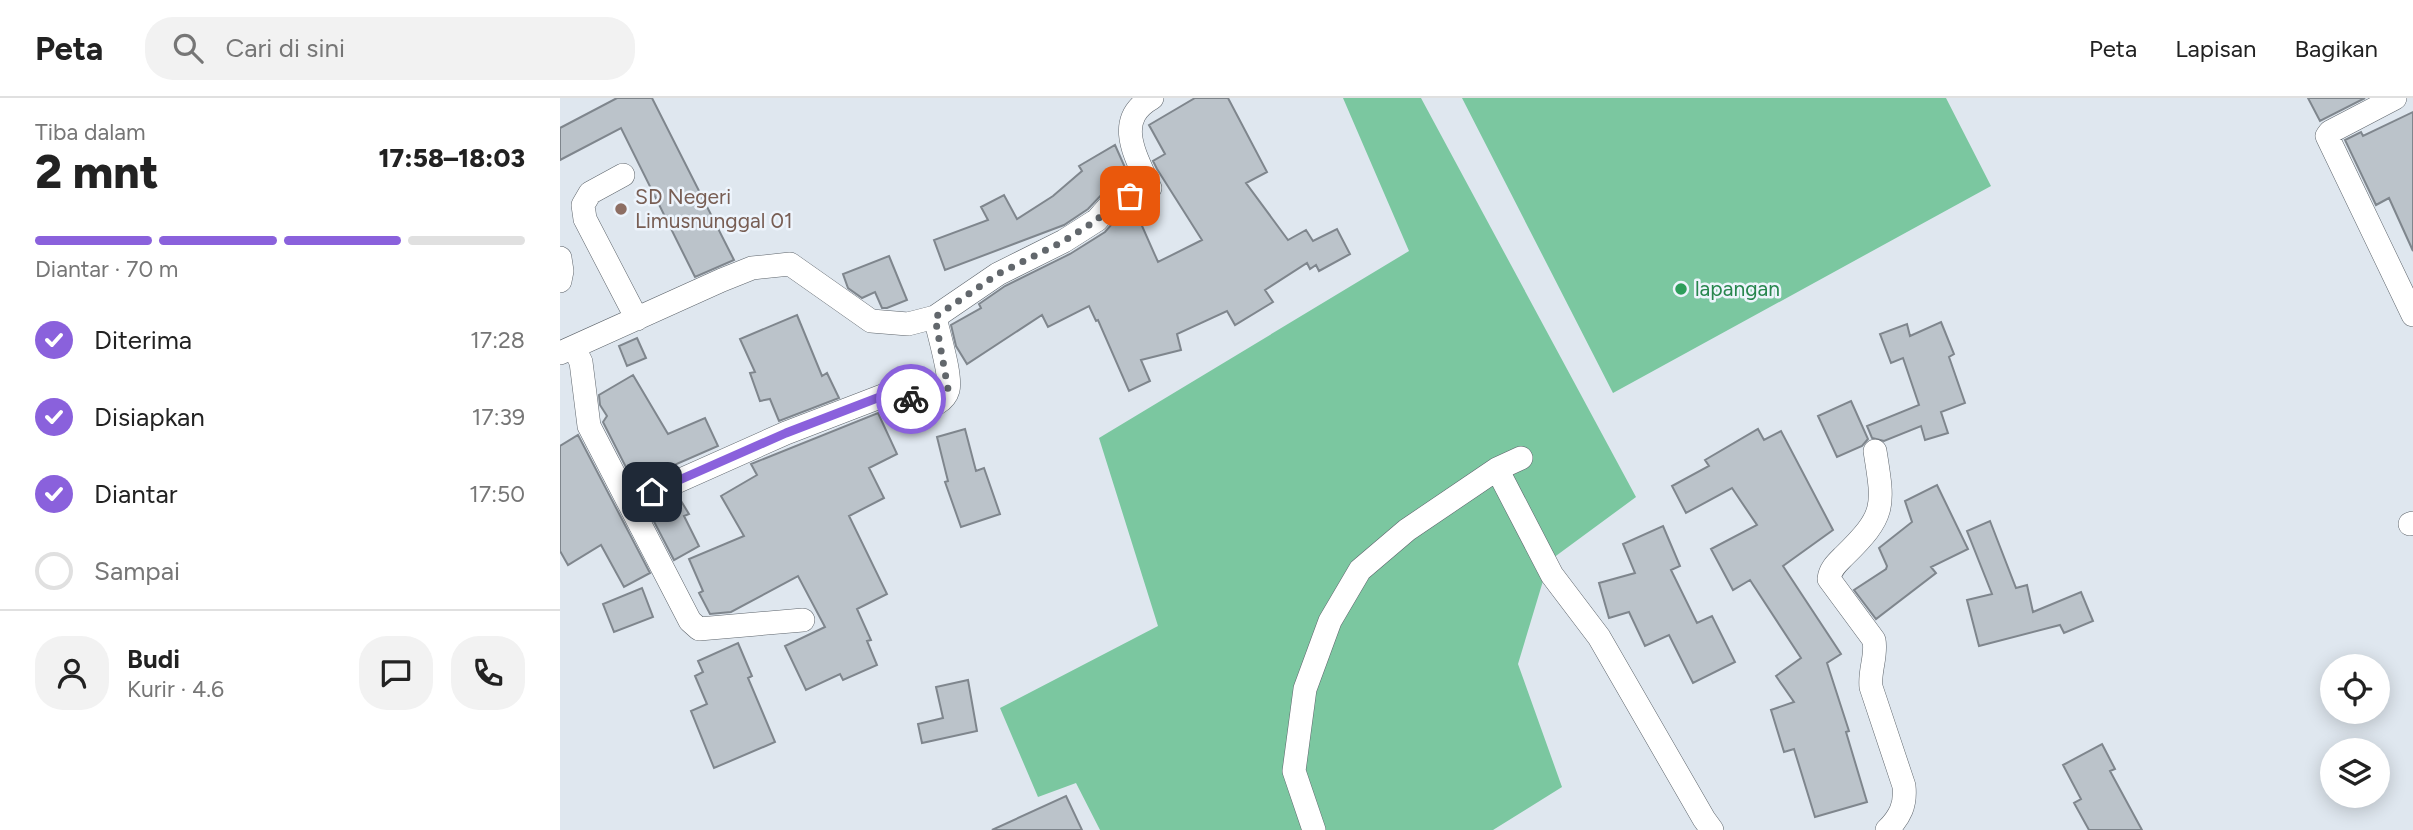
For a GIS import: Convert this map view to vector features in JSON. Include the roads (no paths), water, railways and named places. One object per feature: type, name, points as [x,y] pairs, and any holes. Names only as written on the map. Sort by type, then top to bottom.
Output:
[{"type":"street","points":[[803,620],[699,629],[690,621],[589,426],[581,362],[567,350],[752,268],[790,264],[870,321],[908,324],[935,317],[998,274],[1097,220],[1110,205],[1150,188],[1133,149],[1130,122],[1139,106],[1152,98]]},
{"type":"street","points":[[2395,98],[2327,136],[2406,284],[2413,315]]},
{"type":"street","points":[[624,176],[590,193],[583,205],[585,219],[636,319]]},
{"type":"street","points":[[560,258],[560,281]]},
{"type":"street","points":[[629,503],[786,433],[898,390],[907,394],[921,409],[940,402],[946,395],[949,384],[935,317]]},
{"type":"street","points":[[1875,451],[1881,492],[1880,509],[1865,534],[1834,567],[1829,579],[1874,640],[1876,650],[1870,676],[1871,687],[1906,797],[1903,809],[1887,830]]},
{"type":"street","points":[[1314,830],[1294,771],[1305,689],[1330,621],[1360,570],[1406,530],[1497,469],[1521,458]]},
{"type":"street","points":[[1497,469],[1552,575],[1598,637],[1712,830]]},
{"type":"place","name":"SD Negeri Limusnunggal 01","points":[[621,209]]},
{"type":"place","name":"lapangan","points":[[1681,289]]}]
